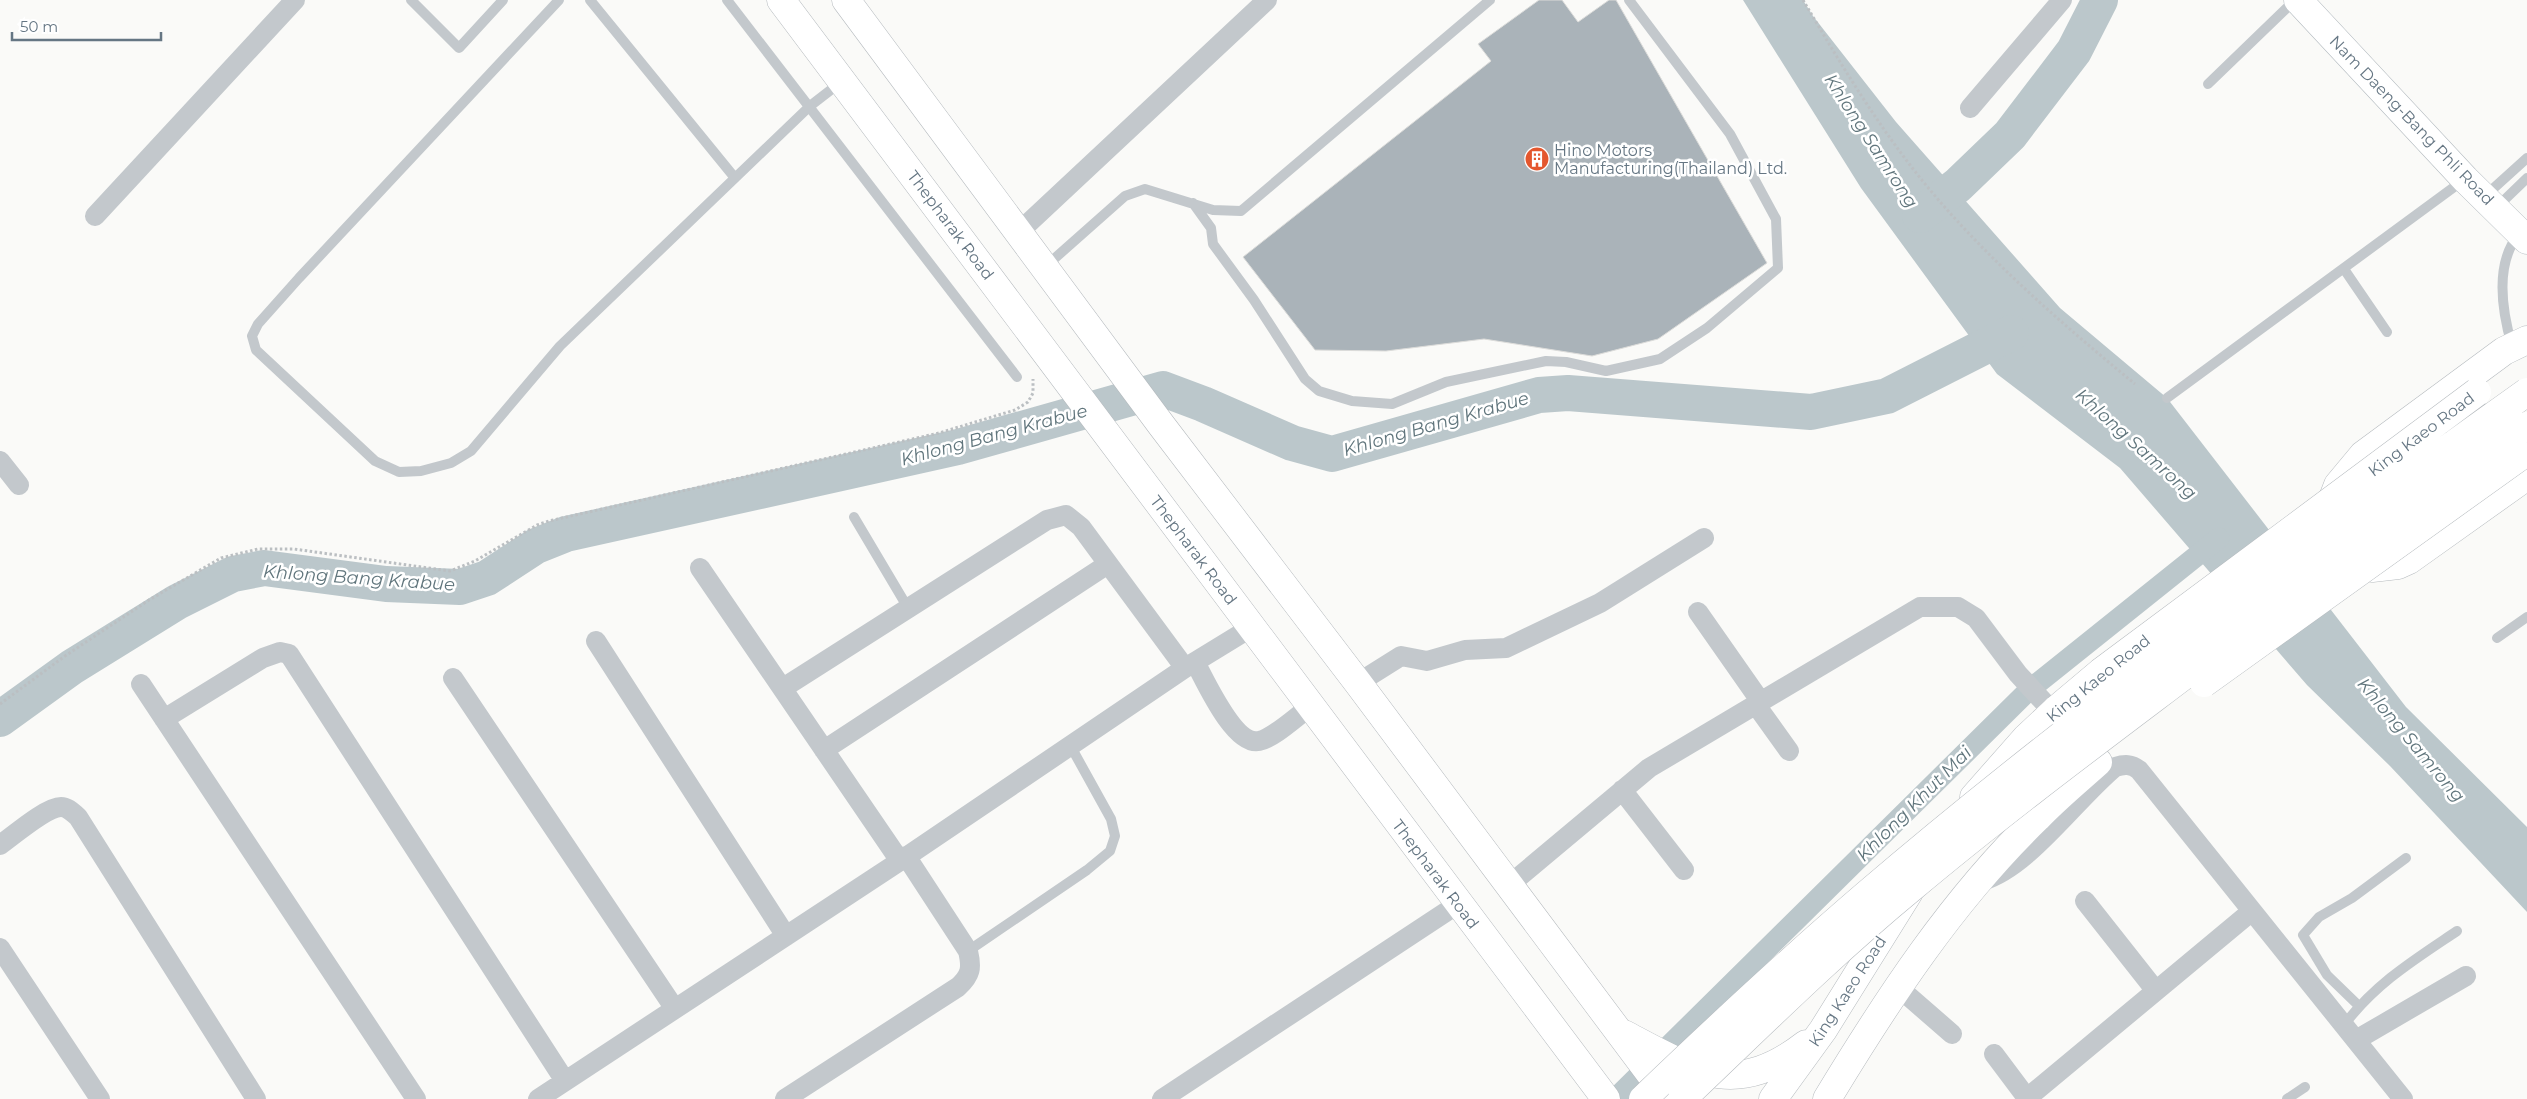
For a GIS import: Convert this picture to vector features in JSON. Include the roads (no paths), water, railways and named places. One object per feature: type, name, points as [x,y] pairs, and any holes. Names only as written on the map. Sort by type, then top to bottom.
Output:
[{"type":"main road","name":"Thepharak Road","points":[[781,0],[1039,341],[1458,904],[1606,1099]]},
{"type":"main road","points":[[846,0],[1162,426],[1358,683],[1615,1030],[1669,1099]]},
{"type":"main road","name":"Nam Daeng-Bang Phli Road","points":[[2304,2],[2524,237]]},
{"type":"main road","points":[[2522,348],[2504,351],[2363,455],[2338,485],[2333,497],[2331,512],[2372,568],[2398,565],[2421,552],[2525,461]]},
{"type":"main road","name":"King Kaeo Road","points":[[1773,1099],[1823,1030],[1935,850],[2049,705],[2100,672],[2477,392],[2522,348]]},
{"type":"main road","points":[[1643,1099],[1753,994],[1866,894],[2041,751],[2350,518],[2527,392]]},
{"type":"main road","points":[[1682,1099],[1837,952],[1910,889],[2027,794],[2378,528],[2470,461],[2527,426]]},
{"type":"main road","points":[[1827,1099],[1872,1024],[1898,987],[1978,882],[2035,819],[2120,744],[2525,461]]},
{"type":"main road","points":[[1615,1030],[1687,1068],[1718,1076],[1747,1074],[1781,1061],[1823,1030]]},
{"type":"street","points":[[96,216],[295,0]]},
{"type":"street","points":[[1019,232],[1267,0]]},
{"type":"street","points":[[1970,108],[2062,0]]},
{"type":"street","points":[[0,461],[20,485]]},
{"type":"street","points":[[783,688],[1047,520],[1066,515],[1081,527],[1108,564],[1190,665],[1230,725],[1249,740],[1258,741],[1270,735],[1311,706]]},
{"type":"street","points":[[1358,683],[1401,656],[1428,661],[1465,650],[1506,648],[1600,603],[1704,538]]},
{"type":"street","points":[[824,750],[1108,564]]},
{"type":"street","points":[[700,568],[824,750],[968,951],[972,966],[968,977],[958,986],[785,1099]]},
{"type":"street","points":[[1508,886],[1649,768],[1920,608],[1958,607],[1976,618],[2018,674],[2049,705]]},
{"type":"street","points":[[1698,612],[1789,751]]},
{"type":"street","points":[[538,1099],[786,936],[1190,665],[1252,627]]},
{"type":"street","points":[[596,641],[786,936]]},
{"type":"street","points":[[164,719],[263,658],[280,652],[289,654],[565,1081]]},
{"type":"street","points":[[453,678],[675,1009]]},
{"type":"street","points":[[141,684],[416,1099]]},
{"type":"street","points":[[1978,882],[1993,878],[2015,865],[2114,767],[2128,764],[2140,770],[2403,1099]]},
{"type":"street","points":[[1622,790],[1684,870]]},
{"type":"street","points":[[0,845],[47,812],[61,807],[71,810],[78,817],[256,1099]]},
{"type":"street","points":[[2085,901],[2156,991]]},
{"type":"street","points":[[1166,1098],[1458,904]]},
{"type":"street","points":[[1994,1054],[2027,1099],[2252,912]]},
{"type":"street","points":[[0,948],[100,1099]]},
{"type":"street","points":[[2350,1033],[2466,976]]},
{"type":"street","points":[[1898,987],[1952,1034]]},
{"type":"lane","points":[[410,0],[459,48],[504,0]]},
{"type":"lane","points":[[559,0],[258,324],[252,336],[256,350],[375,461],[399,472],[421,471],[451,463],[471,450],[560,346],[810,106],[842,81]]},
{"type":"lane","points":[[590,0],[735,178]]},
{"type":"lane","points":[[727,0],[1017,377]]},
{"type":"lane","points":[[1045,267],[1126,196],[1145,189],[1213,210],[1241,211],[1490,0]]},
{"type":"lane","points":[[1193,203],[1211,228],[1213,244],[1254,300],[1305,379],[1319,391],[1352,401],[1392,404],[1446,382],[1546,361],[1566,362],[1606,371],[1660,359],[1707,328],[1778,268],[1776,219],[1730,134],[1629,0]]},
{"type":"lane","points":[[2208,84],[2304,2]]},
{"type":"lane","points":[[2482,194],[2527,158]]},
{"type":"lane","points":[[2167,398],[2344,269],[2482,194],[2527,178]]},
{"type":"lane","points":[[2522,348],[2508,331],[2503,279],[2504,261],[2510,245],[2524,237]]},
{"type":"lane","points":[[2344,269],[2387,332]]},
{"type":"lane","points":[[854,517],[908,608]]},
{"type":"lane","points":[[2497,638],[2527,617]]},
{"type":"lane","points":[[968,951],[1087,870],[1110,851],[1115,836],[1111,819],[1070,745]]},
{"type":"lane","points":[[2359,1006],[2327,975],[2303,935],[2320,917],[2352,898],[2406,858]]},
{"type":"lane","points":[[2350,1033],[2359,1006],[2374,990],[2403,966],[2457,931]]},
{"type":"lane","points":[[2287,1099],[2304,1087]]},
{"type":"water","name":"Khlong Samrong","points":[[1743,0],[1803,0],[1813,16],[1896,122],[2060,308],[2167,398],[2406,707],[2527,827],[2527,912],[2390,766],[2307,685],[2120,468],[1997,374],[1861,188]]},
{"type":"waterway","points":[[1920,215],[1958,185],[2010,135],[2074,51],[2100,0]]},
{"type":"waterway","name":"Khlong Bang Krabue","points":[[0,719],[72,667],[177,602],[233,574],[264,568],[386,584],[460,587],[487,578],[536,546],[566,534],[958,447],[1163,389],[1203,404],[1292,443],[1332,454],[1539,395],[1568,393],[1811,412],[1887,396],[2011,333]]},
{"type":"waterway","name":"Khlong Khut Mai","points":[[1615,1099],[2029,690],[2219,538]]},
{"type":"place","name":"Hino Motors Manufacturing(Thailand) Ltd.","points":[[1537,159]]}]
